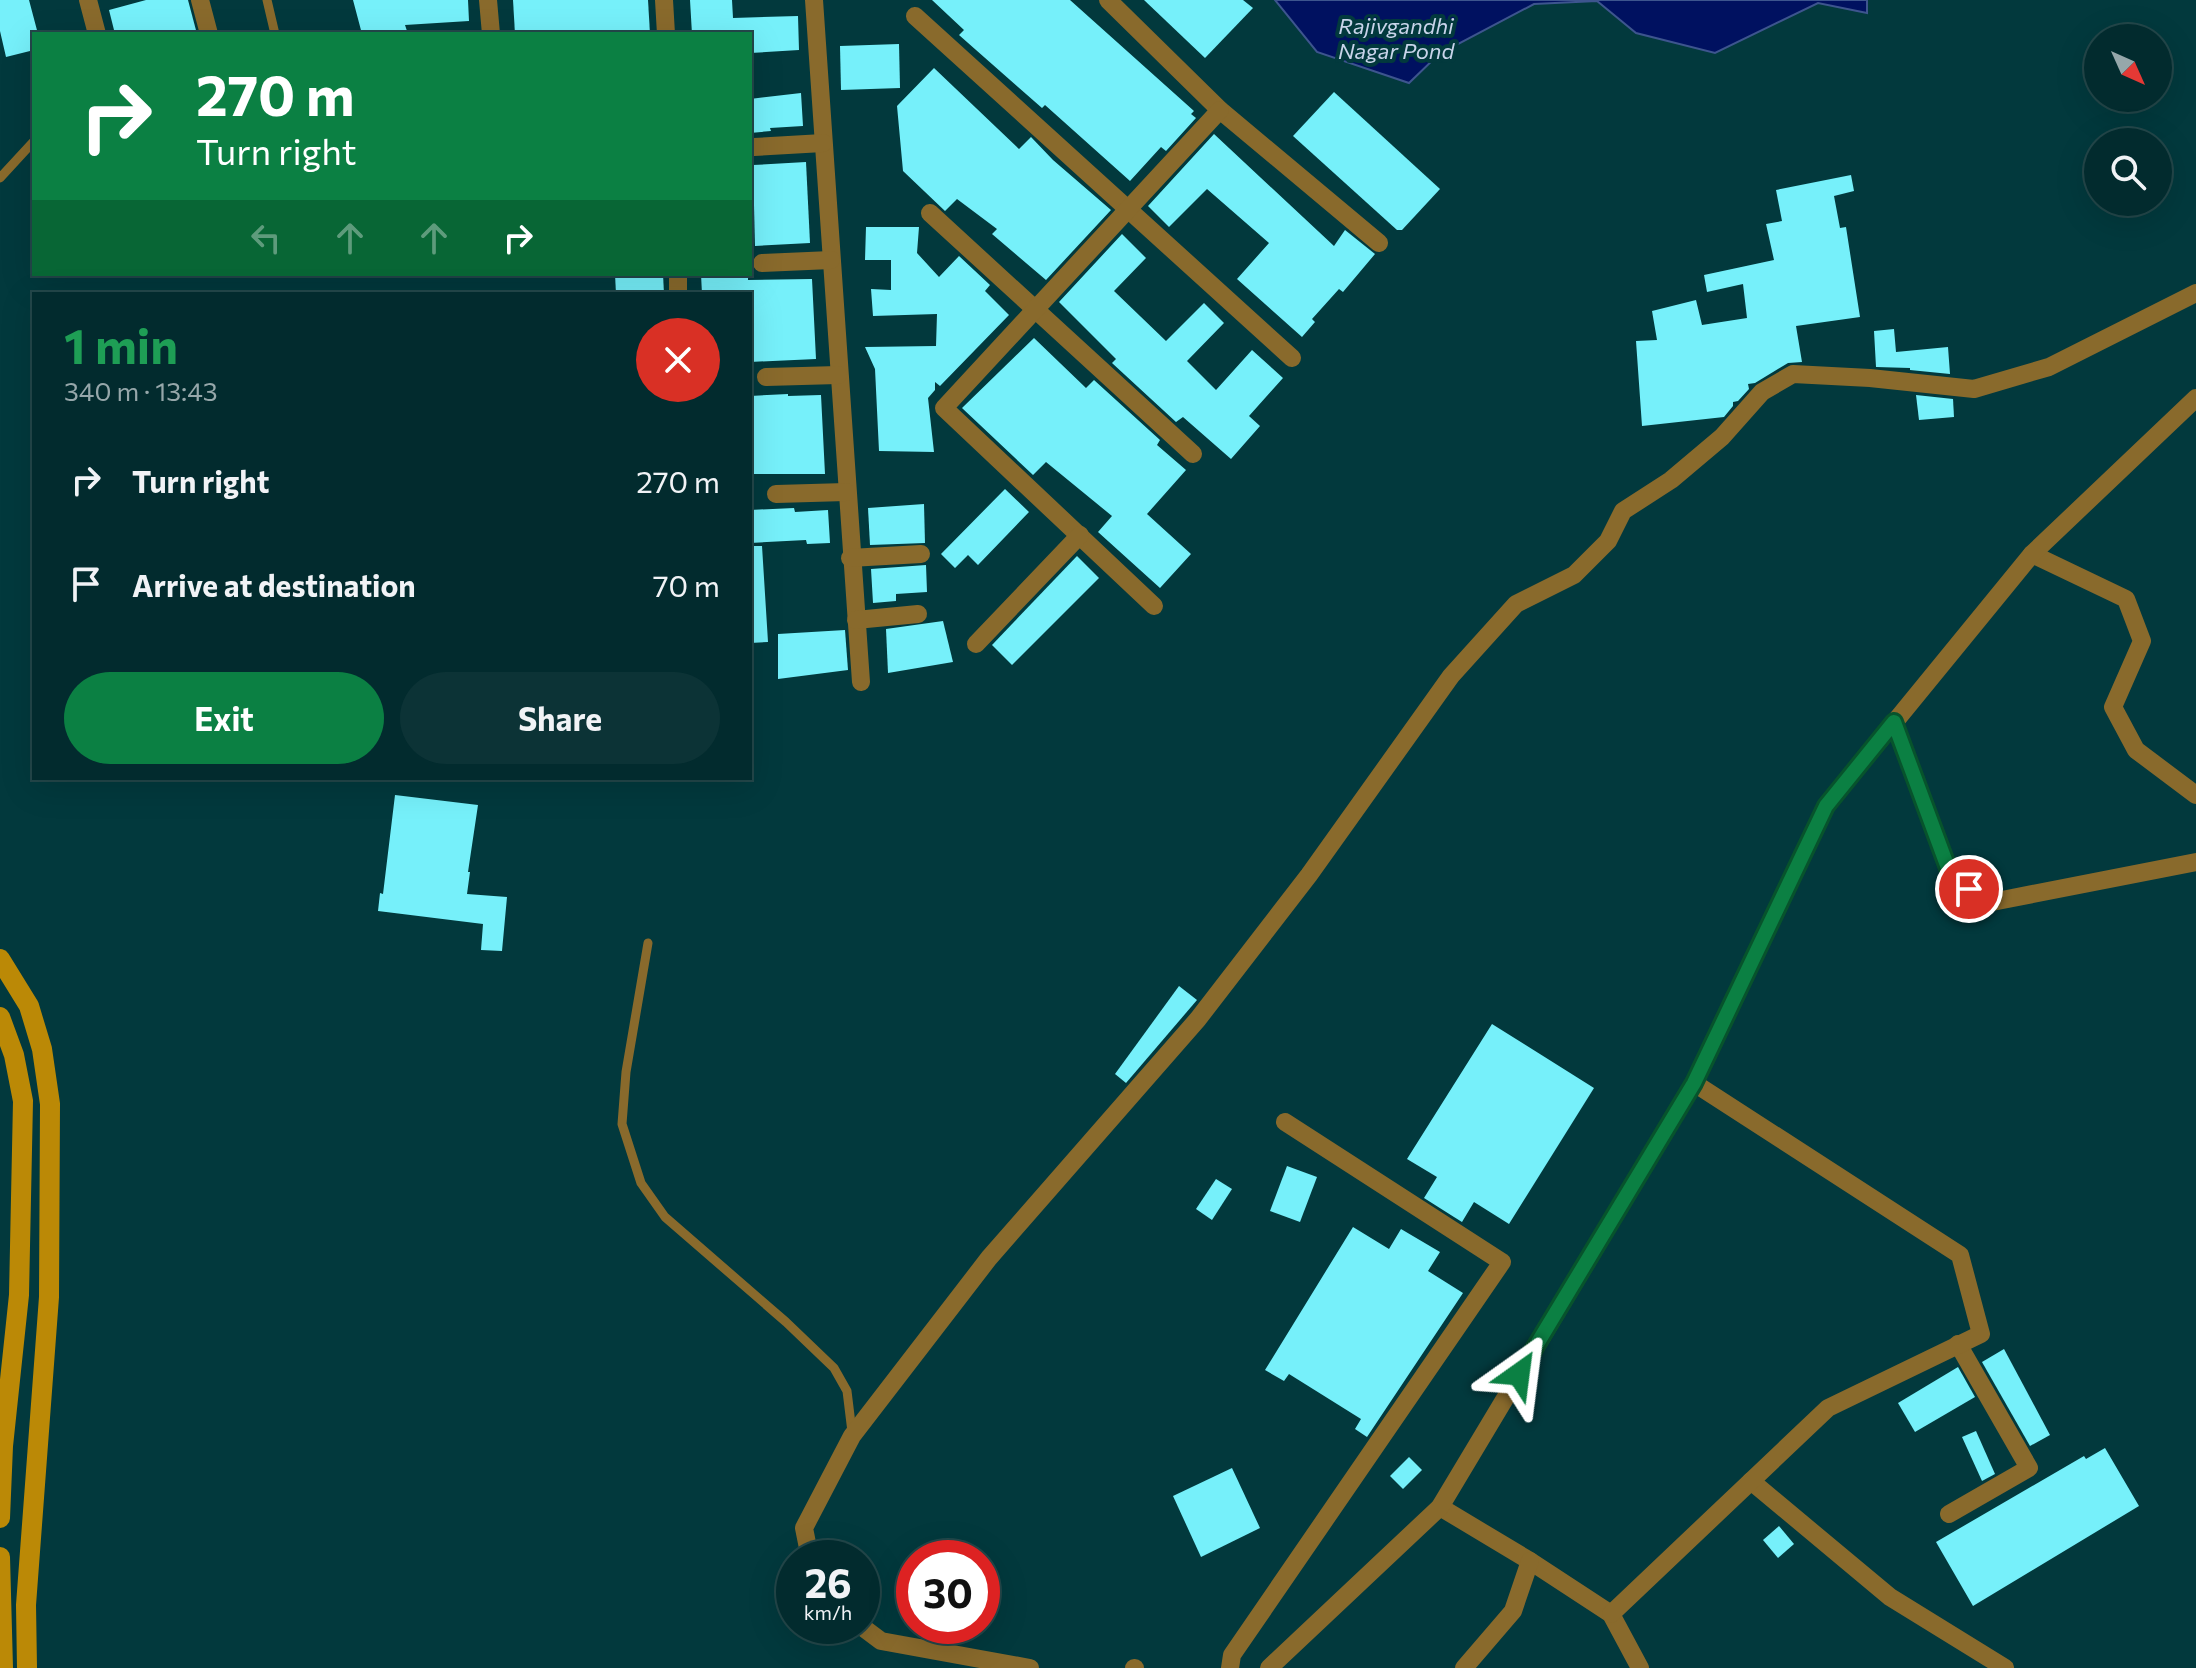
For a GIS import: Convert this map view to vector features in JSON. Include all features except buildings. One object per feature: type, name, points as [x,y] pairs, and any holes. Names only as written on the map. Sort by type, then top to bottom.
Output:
[{"type":"street","points":[[88,0],[96,32]]},
{"type":"street","points":[[200,0],[208,32]]},
{"type":"street","points":[[488,0],[491,32]]},
{"type":"street","points":[[664,0],[666,32]]},
{"type":"street","points":[[814,0],[850,558],[861,682]]},
{"type":"street","points":[[1108,0],[1220,110],[1379,243]]},
{"type":"street","points":[[915,16],[1292,358]]},
{"type":"street","points":[[1154,606],[944,408],[1220,110]]},
{"type":"street","points":[[754,147],[823,143]]},
{"type":"street","points":[[930,213],[1193,454]]},
{"type":"street","points":[[762,263],[831,260]]},
{"type":"street","points":[[806,1540],[804,1528],[852,1436],[989,1258],[1198,1019],[1309,875],[1451,676],[1516,604],[1574,575],[1608,541],[1623,511],[1671,480],[1722,437],[1762,392],[1793,374],[1974,389],[2049,367],[2196,293]]},
{"type":"street","points":[[766,377],[838,375]]},
{"type":"street","points":[[1269,1668],[1440,1507],[1694,1083],[1826,806],[2032,554],[2196,398]]},
{"type":"street","points":[[776,494],[846,492]]},
{"type":"street","points":[[976,644],[1080,535]]},
{"type":"street","points":[[850,558],[921,554]]},
{"type":"street","points":[[2032,554],[2126,599],[2142,641],[2113,707],[2136,750],[2196,795]]},
{"type":"street","points":[[856,620],[918,614]]},
{"type":"street","points":[[1894,722],[1951,876],[1987,903],[2196,862]]},
{"type":"street","points":[[0,959],[29,1006],[42,1049],[50,1104],[49,1297],[26,1605],[27,1668]]},
{"type":"street","points":[[0,1017],[14,1055],[23,1101],[19,1295],[3,1446],[0,1518]]},
{"type":"street","points":[[1611,1614],[1828,1408],[1981,1334],[1960,1255],[1694,1083]]},
{"type":"street","points":[[1230,1668],[1232,1655],[1502,1262],[1285,1122]]},
{"type":"street","points":[[1949,1514],[2029,1468],[1958,1344]]},
{"type":"street","points":[[1751,1481],[1890,1597],[2005,1668]]},
{"type":"street","points":[[1440,1507],[1611,1614],[1640,1668]]},
{"type":"street","points":[[0,1557],[3,1668]]},
{"type":"street","points":[[1464,1668],[1513,1611],[1530,1561]]},
{"type":"street","points":[[880,1640],[1030,1668]]},
{"type":"lane","points":[[267,0],[275,32]]},
{"type":"lane","points":[[0,178],[32,143]]},
{"type":"lane","points":[[648,943],[626,1072],[622,1124],[641,1183],[665,1217],[834,1368],[847,1391],[852,1436]]},
{"type":"water","name":"Rajivgandhi Nagar Pond","points":[[1275,0],[1867,0],[1867,13],[1818,3],[1715,53],[1636,33],[1597,1],[1534,4],[1439,54],[1409,83],[1317,52]]},
{"type":"route","points":[[1519,1374],[1694,1083],[1826,806],[1894,722],[1951,876],[1969,889]]}]
